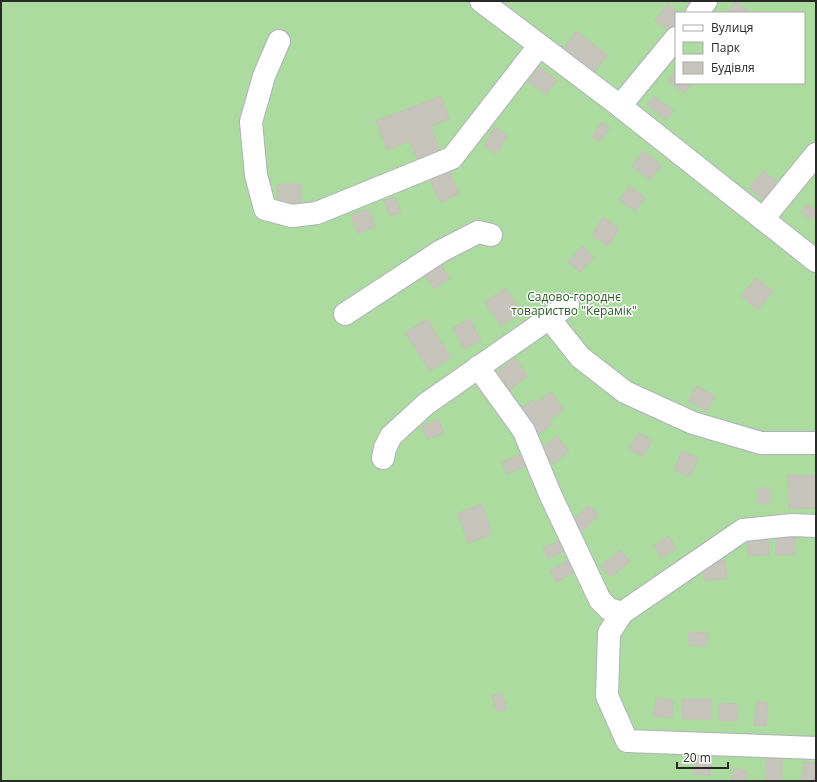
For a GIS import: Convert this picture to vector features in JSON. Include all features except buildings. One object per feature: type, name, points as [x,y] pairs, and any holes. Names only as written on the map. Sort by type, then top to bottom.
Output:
[{"type":"street","points":[[481,1],[620,106],[816,261]]},
{"type":"street","points":[[697,12],[706,1]]},
{"type":"street","points":[[620,106],[675,39]]},
{"type":"street","points":[[279,41],[264,76],[251,122],[256,175],[265,209],[292,216],[317,213],[452,158],[539,46]]},
{"type":"street","points":[[763,219],[816,154]]},
{"type":"street","points":[[344,314],[441,251],[478,232],[491,235]]},
{"type":"street","points":[[383,458],[385,448],[391,436],[426,404],[568,305]]},
{"type":"street","points":[[549,318],[580,357],[625,392],[693,423],[761,443],[816,443]]},
{"type":"street","points":[[478,367],[524,431],[550,494],[600,600],[609,609],[622,613]]},
{"type":"street","points":[[816,526],[792,525],[743,530],[622,613],[609,633],[607,696],[627,740],[816,748]]},
{"type":"green space","name":"Садово-городнє товариство \"Керамік\"","points":[[1,1],[816,1],[816,781],[1,781]]}]
